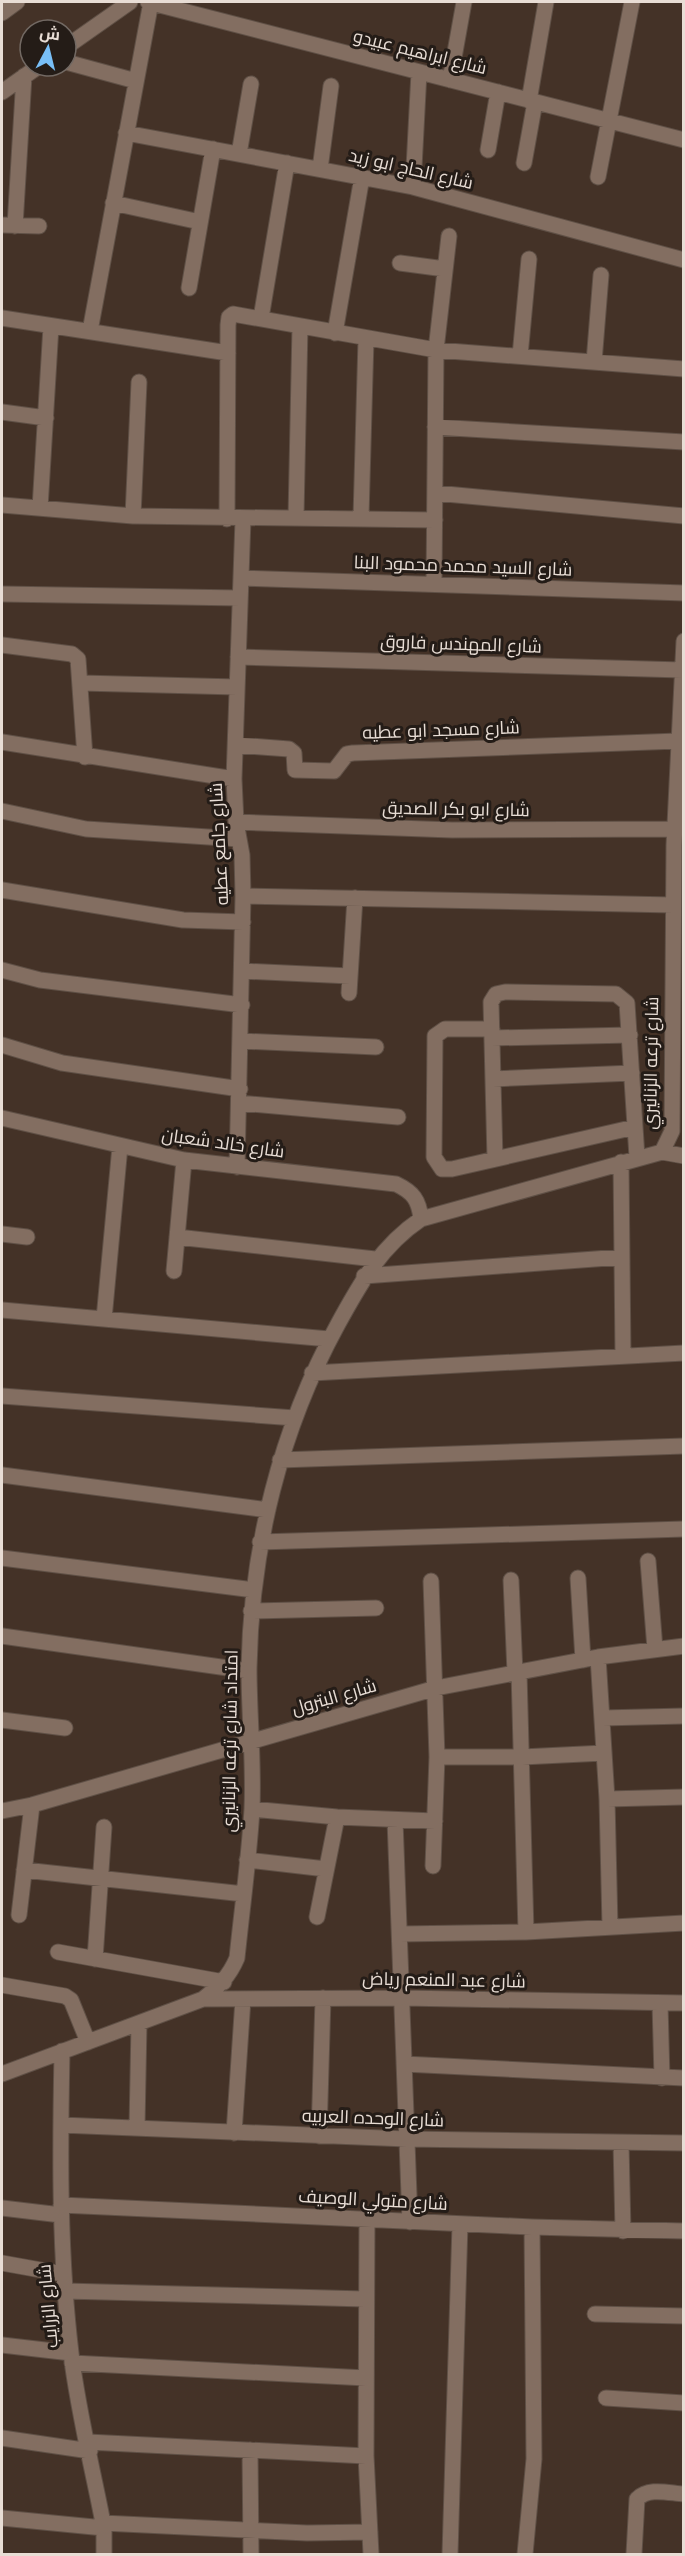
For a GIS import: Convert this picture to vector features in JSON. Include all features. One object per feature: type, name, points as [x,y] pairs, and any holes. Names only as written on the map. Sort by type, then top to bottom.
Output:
[{"type":"street","points":[[2,13],[17,2]]},
{"type":"street","points":[[78,39],[130,2]]},
{"type":"street","points":[[90,331],[149,2]]},
{"type":"street","name":"شارع ابراهيم عبيدو","points":[[149,2],[684,140]]},
{"type":"street","points":[[450,80],[464,2]]},
{"type":"street","points":[[524,162],[546,2]]},
{"type":"street","points":[[598,177],[632,2]]},
{"type":"street","points":[[78,65],[136,81]]},
{"type":"street","points":[[413,187],[419,72]]},
{"type":"street","points":[[2,92],[21,78]]},
{"type":"street","points":[[24,78],[8,226],[39,226]]},
{"type":"street","points":[[239,154],[251,84]]},
{"type":"street","points":[[320,169],[331,86]]},
{"type":"street","points":[[488,150],[498,92]]},
{"type":"street","name":"شارع الحاج ابو زيد","points":[[126,133],[413,187],[684,260]]},
{"type":"street","points":[[189,288],[213,149]]},
{"type":"street","points":[[261,318],[287,163]]},
{"type":"street","points":[[335,333],[362,177]]},
{"type":"street","points":[[113,203],[200,222]]},
{"type":"street","points":[[434,584],[436,350],[449,236]]},
{"type":"street","points":[[520,356],[529,259]]},
{"type":"street","points":[[400,262],[445,269]]},
{"type":"street","points":[[594,362],[601,275]]},
{"type":"street","points":[[227,519],[229,317],[239,313],[366,339],[436,350],[684,369]]},
{"type":"street","points":[[2,318],[228,353]]},
{"type":"street","points":[[40,508],[51,326]]},
{"type":"street","points":[[296,517],[300,326]]},
{"type":"street","points":[[361,517],[366,339]]},
{"type":"street","points":[[133,516],[140,382]]},
{"type":"street","points":[[2,412],[46,418]]},
{"type":"street","points":[[435,427],[684,442]]},
{"type":"street","points":[[435,493],[684,516]]},
{"type":"street","points":[[2,505],[133,516],[227,519],[361,517],[435,520]]},
{"type":"street","name":"شارع جامع عطيه","points":[[237,1167],[242,1005],[243,855],[236,822],[234,779],[243,519]]},
{"type":"street","name":"شارع السيد محمد محمود البنا","points":[[241,578],[684,593]]},
{"type":"street","points":[[2,594],[240,598]]},
{"type":"street","name":"شارع ترعه الزنانيري","points":[[364,1276],[375,1260],[400,1233],[421,1219],[662,1152],[672,1131],[677,1056],[678,953],[673,905],[679,846],[674,829],[684,641]]},
{"type":"street","points":[[2,645],[72,654],[79,662],[85,757]]},
{"type":"street","name":"شارع المهندس فاروق","points":[[238,657],[682,670]]},
{"type":"street","points":[[81,683],[237,687]]},
{"type":"street","points":[[2,742],[234,779]]},
{"type":"street","name":"شارع مسجد ابو عطيه","points":[[236,745],[290,749],[294,753],[295,770],[330,772],[338,768],[347,754],[353,753],[679,745]]},
{"type":"street","points":[[2,812],[86,829],[239,840]]},
{"type":"street","name":"شارع ابو بكر الصديق","points":[[236,822],[452,830],[674,829]]},
{"type":"street","points":[[2,890],[183,920],[243,922]]},
{"type":"street","points":[[243,896],[673,905]]},
{"type":"street","points":[[349,993],[354,898]]},
{"type":"street","points":[[2,970],[40,980],[242,1005]]},
{"type":"street","points":[[242,971],[350,976]]},
{"type":"street","points":[[495,1159],[491,1002],[500,993],[616,994],[627,1003],[638,1157]]},
{"type":"street","points":[[630,1035],[492,1033],[445,1029],[435,1036],[434,1157],[438,1166],[447,1170],[635,1127]]},
{"type":"street","points":[[241,1041],[376,1047]]},
{"type":"street","points":[[2,1045],[62,1063],[240,1096],[398,1117]]},
{"type":"street","points":[[493,1079],[632,1073]]},
{"type":"street","name":"شارع خالد شعبان","points":[[2,1118],[184,1160],[396,1184],[410,1191],[419,1204],[421,1219]]},
{"type":"street","points":[[104,1319],[120,1146]]},
{"type":"street","points":[[662,1152],[684,1156]]},
{"type":"street","points":[[174,1271],[184,1160]]},
{"type":"street","points":[[621,1162],[623,1356]]},
{"type":"street","points":[[2,1234],[27,1237]]},
{"type":"street","points":[[177,1237],[375,1260]]},
{"type":"street","points":[[364,1276],[622,1257]]},
{"type":"street","name":"امتداد شارع ترعه الزنانيري","points":[[2,2074],[203,1999],[224,1982],[237,1958],[252,1809],[253,1741],[249,1671],[251,1611],[261,1542],[280,1460],[312,1373],[364,1276]]},
{"type":"street","points":[[2,1310],[329,1339]]},
{"type":"street","points":[[312,1373],[684,1353]]},
{"type":"street","points":[[2,1396],[295,1418]]},
{"type":"street","points":[[280,1460],[684,1446]]},
{"type":"street","points":[[2,1475],[267,1510]]},
{"type":"street","points":[[261,1542],[684,1529]]},
{"type":"street","points":[[2,1558],[254,1590]]},
{"type":"street","points":[[648,1561],[655,1649]]},
{"type":"street","points":[[578,1578],[602,1718],[607,1799],[610,1928]]},
{"type":"street","points":[[511,1580],[522,1757],[526,1932]]},
{"type":"street","points":[[431,1581],[437,1757],[433,1866]]},
{"type":"street","points":[[251,1611],[376,1608]]},
{"type":"street","points":[[2,1636],[249,1671]]},
{"type":"street","name":"شارع البترول","points":[[2,1811],[32,1805],[436,1688],[591,1659],[684,1646]]},
{"type":"street","points":[[602,1718],[684,1716]]},
{"type":"street","points":[[2,1720],[65,1728]]},
{"type":"street","points":[[437,1757],[522,1757],[604,1753]]},
{"type":"street","points":[[607,1799],[684,1797]]},
{"type":"street","points":[[19,1916],[32,1805]]},
{"type":"street","points":[[252,1809],[337,1817],[435,1821]]},
{"type":"street","points":[[316,1917],[337,1817]]},
{"type":"street","points":[[395,1820],[410,2222]]},
{"type":"street","points":[[95,1959],[104,1827]]},
{"type":"street","points":[[247,1860],[326,1869]]},
{"type":"street","points":[[24,1870],[244,1894]]},
{"type":"street","points":[[400,1934],[526,1932],[684,1923]]},
{"type":"street","points":[[58,1952],[224,1982]]},
{"type":"street","points":[[2,1985],[65,1996],[71,2000],[88,2042]]},
{"type":"street","points":[[319,2136],[323,1998]]},
{"type":"street","name":"شارع عبد المنعم رياض","points":[[203,1999],[402,1998],[684,2003]]},
{"type":"street","points":[[234,2133],[243,1999]]},
{"type":"street","points":[[660,2003],[662,2078]]},
{"type":"street","points":[[137,2128],[138,2023]]},
{"type":"street","name":"شارع الزرايب","points":[[62,2052],[63,2274],[72,2358],[104,2526],[104,2554]]},
{"type":"street","points":[[405,2064],[684,2078]]},
{"type":"street","name":"شارع الوحده العربيه","points":[[61,2125],[407,2139],[684,2143]]},
{"type":"street","points":[[621,2143],[623,2231]]},
{"type":"street","name":"شارع متولي الوصيف","points":[[2,2208],[367,2219],[623,2231],[684,2231]]},
{"type":"street","points":[[367,2219],[366,2456],[371,2554]]},
{"type":"street","points":[[450,2554],[460,2224]]},
{"type":"street","points":[[525,2554],[534,2459],[532,2227]]},
{"type":"street","points":[[2,2263],[63,2274]]},
{"type":"street","points":[[65,2290],[365,2299]]},
{"type":"street","points":[[595,2314],[684,2316]]},
{"type":"street","points":[[2,2345],[72,2358],[366,2378]]},
{"type":"street","points":[[606,2398],[684,2403]]},
{"type":"street","points":[[2,2439],[89,2447],[250,2450],[366,2456]]},
{"type":"street","points":[[250,2450],[251,2554]]},
{"type":"street","points":[[634,2554],[637,2499],[650,2492],[684,2494]]},
{"type":"street","points":[[2,2518],[104,2526],[308,2534],[370,2532]]}]
